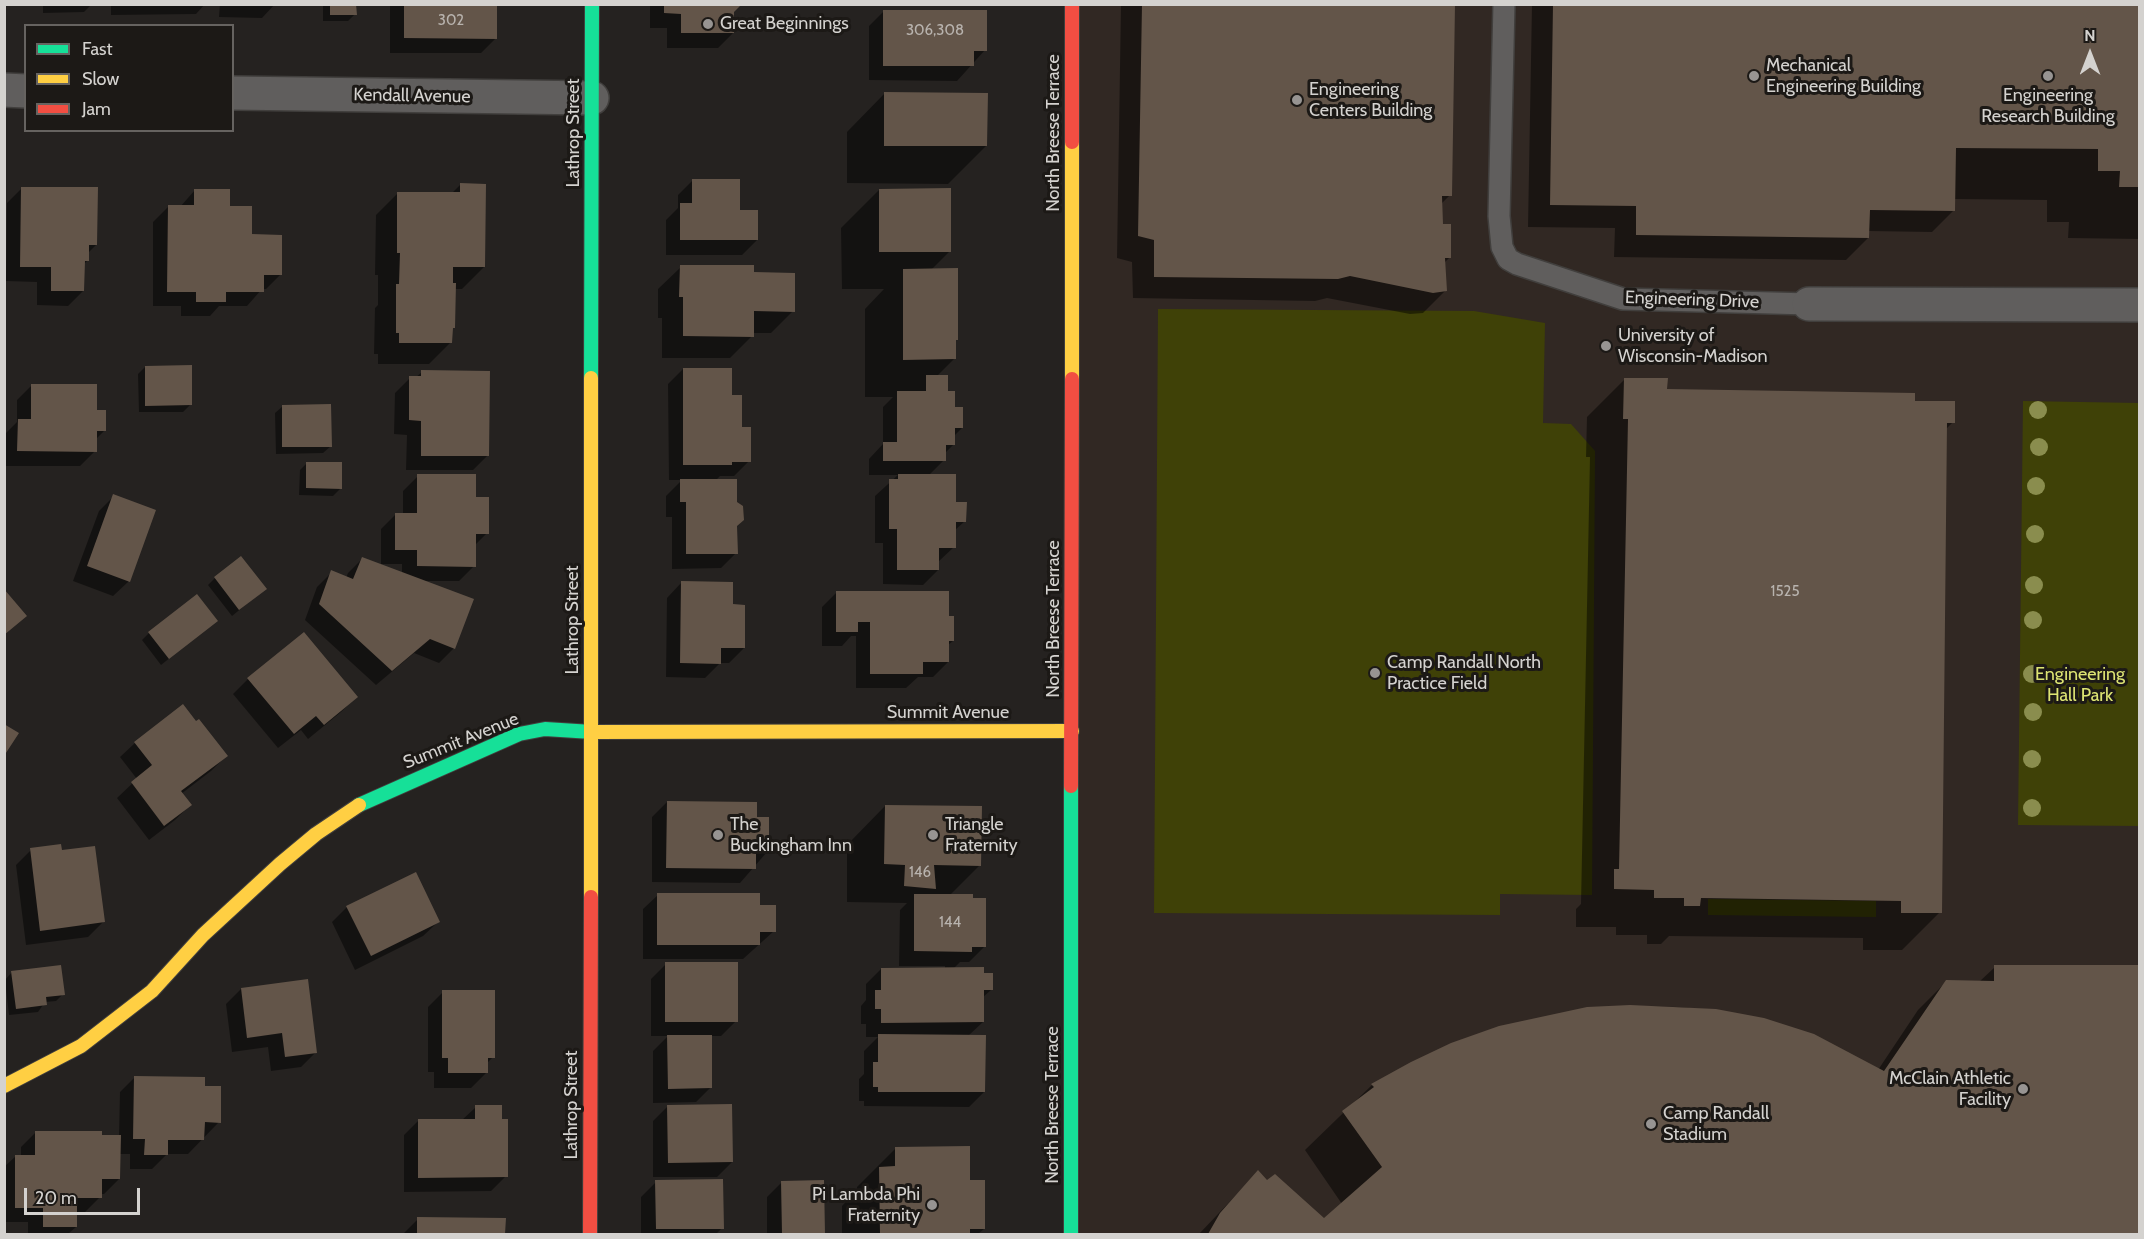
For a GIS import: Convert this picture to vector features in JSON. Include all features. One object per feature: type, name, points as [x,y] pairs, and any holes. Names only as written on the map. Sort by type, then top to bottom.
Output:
[{"type":"street","name":"Lathrop Street","points":[[590,1234],[592,4]]},
{"type":"street","name":"North Breese Terrace","points":[[1071,1234],[1072,4]]},
{"type":"street","points":[[4,90],[24,91]]},
{"type":"street","name":"Kendall Avenue","points":[[234,93],[592,98]]},
{"type":"street","name":"Engineering Drive","points":[[1809,304],[2139,305]]},
{"type":"street","name":"Summit Avenue","points":[[4,1086],[81,1046],[152,991],[203,935],[280,864],[316,834],[355,807],[519,735],[545,729],[591,732],[1072,731]]},
{"type":"lane","name":"Engineering Drive","points":[[1504,4],[1499,216],[1502,247],[1508,259],[1623,299],[1809,304]]},
{"type":"shaded area","name":"University of Wisconsin-Madison","points":[[1072,5],[2139,5],[2139,1234],[1071,1234]]},
{"type":"green space","name":"Camp Randall North Practice Field","points":[[1158,309],[1474,311],[1545,323],[1543,423],[1571,424],[1595,451],[1592,895],[1500,894],[1500,915],[1154,913]]},
{"type":"green space","name":"Engineering Hall Park","points":[[2023,401],[2139,403],[2139,826],[2018,825]]},
{"type":"green space","points":[[1708,899],[1876,901],[1876,917],[1708,915]]},
{"type":"building","points":[[330,4],[356,4],[357,15],[330,15]]},
{"type":"building","points":[[404,4],[497,4],[497,39],[404,38]]},
{"type":"building","name":"Great Beginnings","points":[[664,4],[742,4],[734,12],[734,33],[681,33],[681,14],[664,13]]},
{"type":"building","name":"Engineering Centers Building","points":[[1142,4],[1455,4],[1452,196],[1442,196],[1443,224],[1451,224],[1451,258],[1445,258],[1447,291],[1433,293],[1350,276],[1338,279],[1154,277],[1154,240],[1138,236]]},
{"type":"building","name":"Mechanical Engineering Building","points":[[1553,4],[2140,4],[2140,187],[2119,187],[2120,171],[2098,171],[2098,149],[1956,148],[1955,211],[1870,210],[1869,238],[1636,235],[1636,206],[1550,205]]},
{"type":"building","points":[[883,10],[987,10],[987,51],[974,51],[974,66],[883,66]]},
{"type":"building","points":[[884,92],[988,93],[987,146],[884,146]]},
{"type":"building","points":[[692,179],[740,179],[740,210],[758,210],[758,240],[680,240],[680,203],[692,203]]},
{"type":"building","points":[[460,183],[486,184],[485,267],[453,267],[453,283],[456,283],[455,328],[453,328],[452,343],[399,343],[399,333],[396,333],[396,284],[399,284],[400,253],[397,253],[397,192],[460,192]]},
{"type":"building","points":[[21,187],[98,187],[97,245],[89,245],[89,261],[85,261],[84,291],[51,291],[51,267],[20,267]]},
{"type":"building","points":[[951,188],[951,252],[879,252],[879,189]]},
{"type":"building","points":[[194,189],[230,189],[230,206],[252,206],[252,234],[282,235],[282,275],[264,275],[264,292],[226,292],[226,302],[196,302],[196,292],[167,292],[168,205],[194,205]]},
{"type":"building","points":[[680,265],[754,265],[754,272],[795,273],[795,312],[754,311],[754,337],[683,336],[683,297],[679,297]]},
{"type":"building","points":[[958,268],[956,359],[903,360],[903,269]]},
{"type":"building","points":[[192,365],[192,405],[145,406],[145,366]]},
{"type":"building","points":[[683,368],[732,368],[732,395],[742,395],[742,427],[751,427],[751,462],[732,462],[732,465],[683,465]]},
{"type":"building","points":[[421,370],[490,371],[489,456],[421,456],[421,421],[409,420],[409,376],[421,376]]},
{"type":"building","points":[[926,375],[948,375],[948,391],[955,391],[955,407],[963,407],[963,428],[955,428],[955,445],[946,445],[946,461],[883,461],[883,442],[897,442],[897,391],[926,391]]},
{"type":"building","points":[[1624,378],[1668,378],[1667,389],[1915,393],[1915,401],[1955,401],[1955,423],[1947,423],[1942,913],[1901,913],[1901,901],[1701,898],[1700,906],[1684,906],[1684,898],[1654,898],[1654,890],[1614,889],[1614,869],[1619,869],[1628,419],[1623,419]]},
{"type":"building","points":[[31,384],[97,384],[97,410],[106,410],[106,431],[97,431],[97,452],[17,451],[18,419],[31,419]]},
{"type":"building","points":[[331,404],[332,447],[282,447],[282,405]]},
{"type":"building","points":[[306,462],[342,462],[342,489],[306,488]]},
{"type":"building","points":[[417,474],[476,474],[476,497],[489,497],[489,534],[476,534],[476,567],[417,566],[417,550],[395,550],[395,513],[417,513]]},
{"type":"building","points":[[898,474],[956,474],[956,502],[967,502],[966,522],[956,522],[956,548],[939,548],[939,570],[897,570],[897,529],[889,529],[889,479],[898,479]]},
{"type":"building","points":[[680,479],[737,479],[737,502],[743,506],[744,520],[737,526],[738,554],[686,554],[686,502],[680,502]]},
{"type":"building","points":[[113,494],[156,510],[130,582],[87,566]]},
{"type":"building","points":[[241,556],[267,589],[239,610],[214,577]]},
{"type":"building","points":[[362,557],[474,599],[455,649],[430,639],[392,671],[319,604],[331,570],[353,579]]},
{"type":"building","points":[[681,581],[733,582],[733,604],[745,605],[745,648],[721,648],[721,664],[680,663]]},
{"type":"building","points":[[4,589],[27,616],[4,635]]},
{"type":"building","points":[[836,591],[949,591],[949,616],[954,616],[954,641],[949,641],[949,662],[923,662],[923,674],[870,674],[870,622],[858,622],[858,632],[836,632]]},
{"type":"building","points":[[197,594],[218,621],[169,659],[148,632]]},
{"type":"building","points":[[304,632],[358,697],[324,725],[316,716],[294,734],[247,678]]},
{"type":"building","points":[[183,704],[196,721],[199,719],[228,756],[181,791],[192,805],[164,826],[131,782],[152,765],[134,742]]},
{"type":"building","points":[[4,724],[19,733],[4,756]]},
{"type":"building","name":"The Buckingham Inn","points":[[667,801],[757,802],[757,817],[769,817],[769,852],[756,852],[756,869],[666,868]]},
{"type":"building","name":"Triangle Fraternity","points":[[885,805],[982,806],[981,866],[934,865],[936,889],[904,886],[905,865],[884,864]]},
{"type":"building","points":[[61,844],[62,850],[95,846],[105,922],[40,931],[30,848]]},
{"type":"building","points":[[416,872],[440,922],[371,956],[346,906]]},
{"type":"building","points":[[657,893],[760,893],[760,905],[776,905],[776,932],[760,932],[760,945],[657,945]]},
{"type":"building","name":"Triangle Fraternity","points":[[914,894],[973,894],[973,898],[986,898],[986,947],[972,947],[972,952],[914,951]]},
{"type":"building","points":[[665,962],[738,962],[738,1022],[665,1022]]},
{"type":"building","points":[[61,965],[65,995],[46,997],[47,1005],[16,1009],[11,971]]},
{"type":"building","name":"Camp Randall Stadium","points":[[1994,965],[2140,965],[2140,1234],[1208,1234],[1220,1213],[1258,1170],[1267,1180],[1275,1174],[1324,1218],[1382,1167],[1342,1111],[1374,1087],[1371,1084],[1411,1062],[1451,1043],[1499,1026],[1587,1007],[1630,1005],[1716,1009],[1764,1018],[1814,1034],[1884,1071],[1946,980],[1994,981]]},
{"type":"building","points":[[984,967],[984,973],[993,973],[993,990],[984,990],[984,1022],[881,1023],[881,1009],[875,1009],[875,990],[881,990],[881,968]]},
{"type":"building","points":[[308,979],[317,1053],[285,1057],[282,1033],[247,1038],[241,988]]},
{"type":"building","points":[[442,990],[495,990],[495,1058],[488,1058],[488,1073],[448,1073],[448,1058],[442,1058]]},
{"type":"building","points":[[878,1034],[986,1035],[985,1092],[878,1092],[878,1087],[873,1087],[873,1062],[878,1062]]},
{"type":"building","points":[[667,1035],[712,1035],[712,1088],[668,1089]]},
{"type":"building","points":[[134,1076],[205,1077],[205,1086],[221,1086],[221,1123],[205,1122],[204,1140],[168,1140],[168,1155],[144,1155],[145,1139],[133,1139]]},
{"type":"building","points":[[732,1104],[733,1162],[668,1163],[667,1105]]},
{"type":"building","points":[[475,1105],[502,1105],[502,1119],[508,1119],[508,1177],[418,1178],[418,1119],[475,1119]]},
{"type":"building","points":[[35,1131],[102,1131],[102,1135],[121,1135],[120,1179],[102,1179],[102,1198],[77,1198],[77,1227],[43,1227],[43,1208],[15,1208],[15,1155],[35,1155]]},
{"type":"building","name":"Pi Lambda Phi Fraternity","points":[[970,1146],[970,1180],[985,1180],[985,1229],[970,1229],[970,1234],[880,1234],[879,1167],[895,1166],[895,1147]]},
{"type":"building","points":[[723,1179],[724,1229],[656,1229],[655,1180]]},
{"type":"building","points":[[824,1180],[825,1234],[782,1234],[781,1181]]},
{"type":"building","points":[[417,1217],[506,1218],[505,1234],[417,1234]]},
{"type":"traffic: fast","points":[[591,378],[592,4]]},
{"type":"traffic: fast","points":[[359,805],[519,734],[545,729],[592,732]]},
{"type":"traffic: fast","points":[[1071,786],[1071,1234]]},
{"type":"traffic: slow","points":[[1072,142],[1072,379]]},
{"type":"traffic: slow","points":[[591,378],[591,897]]},
{"type":"traffic: slow","points":[[592,732],[1072,731]]},
{"type":"traffic: slow","points":[[4,1086],[81,1046],[152,991],[203,935],[280,864],[316,834],[359,805]]},
{"type":"traffic: jam","points":[[1072,4],[1072,142]]},
{"type":"traffic: jam","points":[[1071,786],[1072,379]]},
{"type":"traffic: jam","points":[[590,1234],[591,897]]},
{"type":"place","name":"Great Beginnings","points":[[708,24]]},
{"type":"place","name":"Mechanical Engineering Building","points":[[1754,76]]},
{"type":"place","name":"Engineering Research Building","points":[[2048,76]]},
{"type":"place","name":"Engineering Centers Building","points":[[1297,100]]},
{"type":"place","name":"University of Wisconsin-Madison","points":[[1606,346]]},
{"type":"place","name":"Camp Randall North Practice Field","points":[[1375,673]]},
{"type":"place","name":"The Buckingham Inn","points":[[718,835]]},
{"type":"place","name":"Triangle Fraternity","points":[[933,835]]},
{"type":"place","name":"McClain Athletic Facility","points":[[2023,1089]]},
{"type":"place","name":"Camp Randall Stadium","points":[[1651,1124]]},
{"type":"place","name":"Pi Lambda Phi Fraternity","points":[[932,1205]]}]
